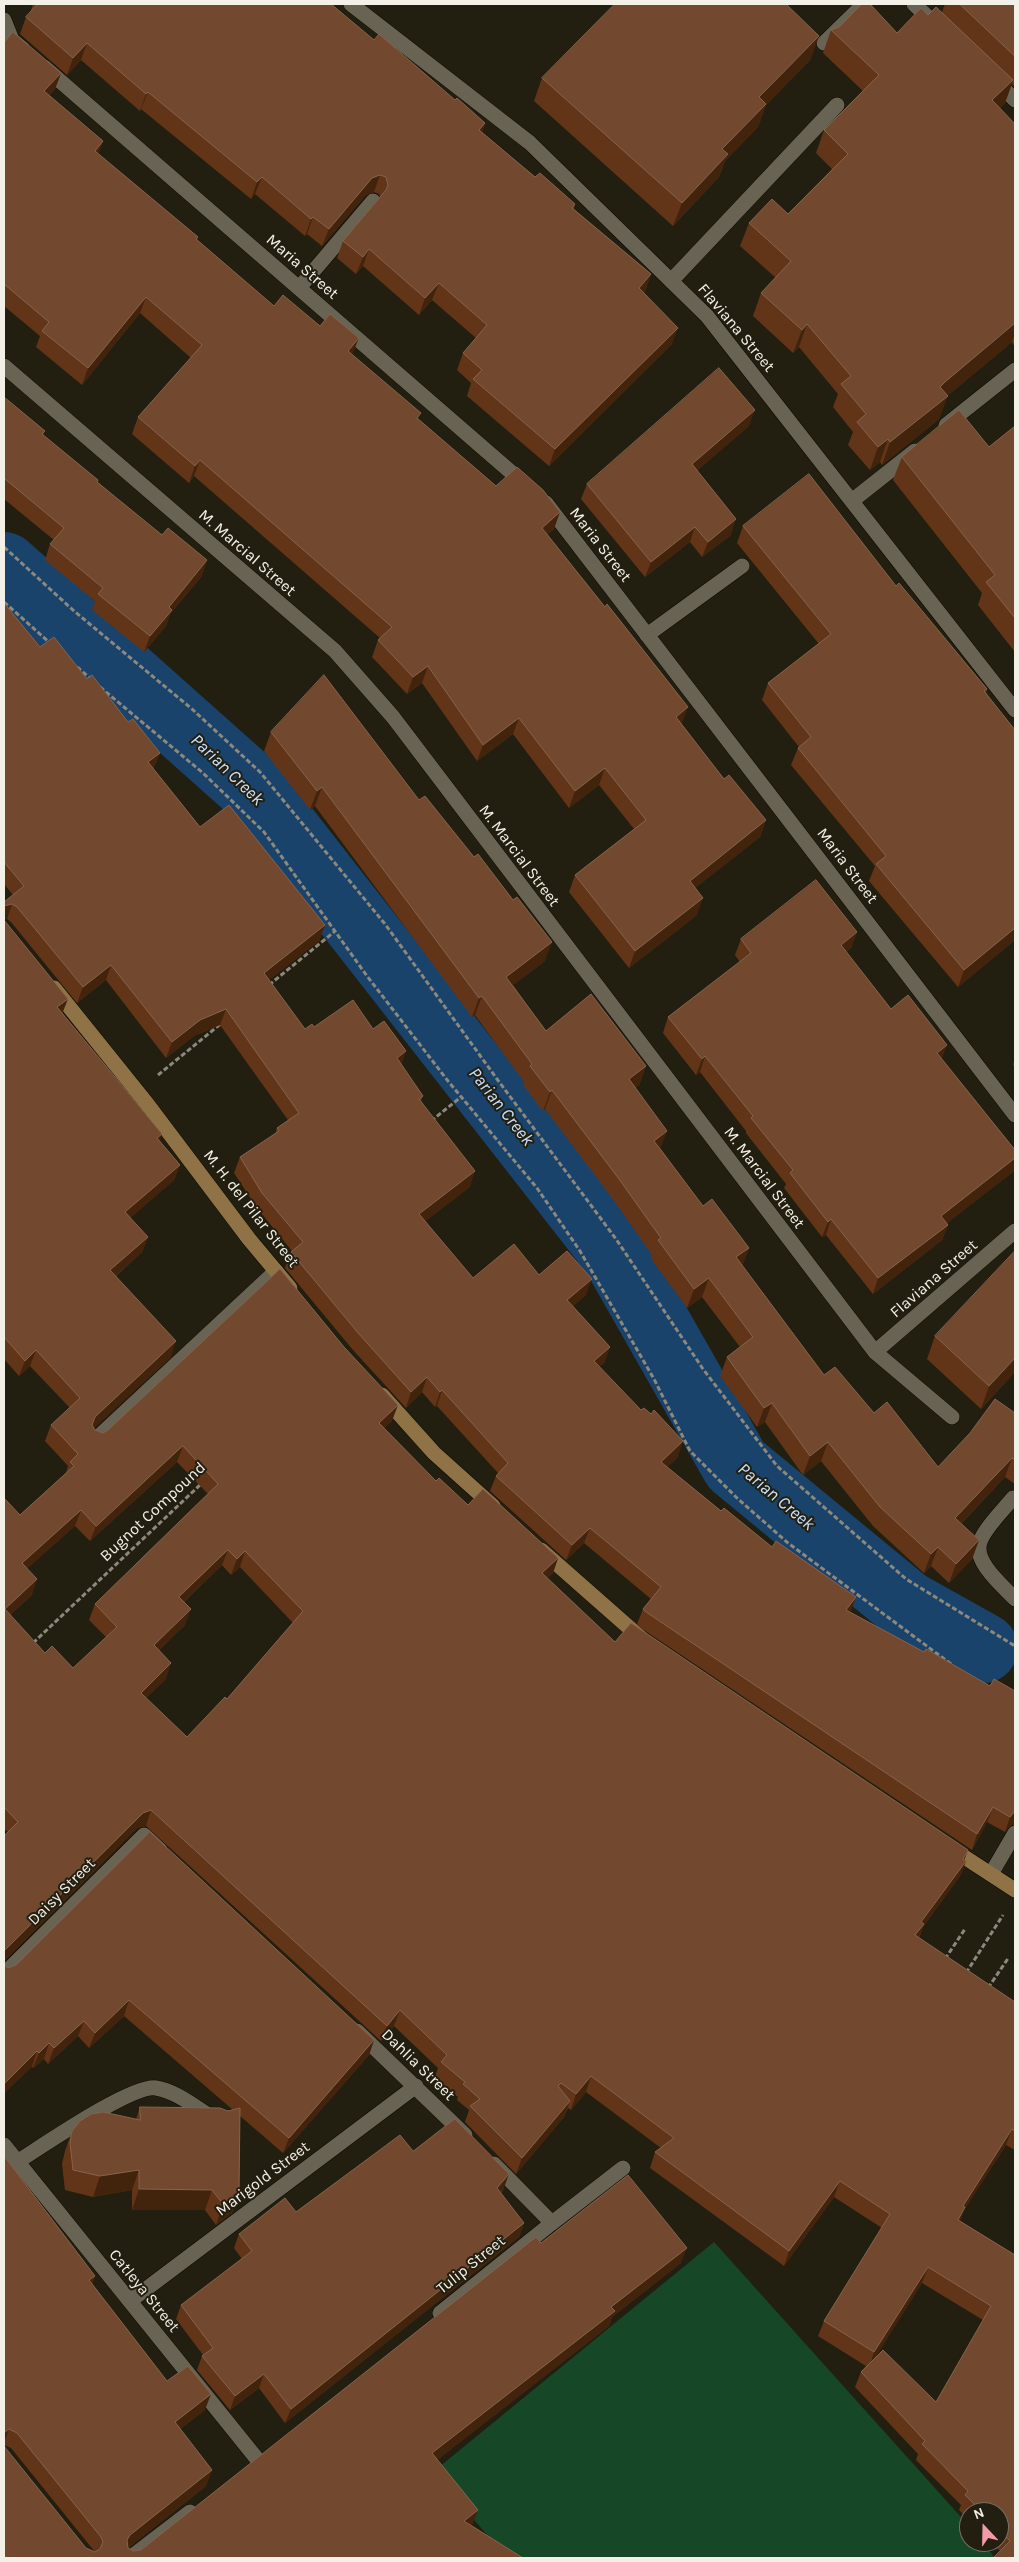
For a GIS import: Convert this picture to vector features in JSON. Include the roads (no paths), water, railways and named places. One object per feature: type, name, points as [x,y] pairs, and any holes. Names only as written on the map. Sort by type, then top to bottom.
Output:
[{"type":"street","name":"Flaviana Street","points":[[351,4],[530,143],[707,316],[853,500],[1015,710]]},
{"type":"street","points":[[824,43],[864,4]]},
{"type":"street","points":[[914,4],[943,31]]},
{"type":"street","name":"Maria Street","points":[[4,20],[12,40],[544,500],[1015,1115]]},
{"type":"street","points":[[986,72],[1015,100]]},
{"type":"street","points":[[671,280],[837,105]]},
{"type":"street","points":[[299,288],[373,201]]},
{"type":"street","name":"M. Marcial Street","points":[[4,366],[335,651],[393,718],[875,1352],[952,1417]]},
{"type":"street","points":[[938,432],[1015,370]]},
{"type":"street","points":[[853,500],[923,444]]},
{"type":"street","points":[[647,635],[742,566]]},
{"type":"street","name":"M. H. del Pilar Street","points":[[44,976],[299,1299]]},
{"type":"street","name":"Flaviana Street","points":[[875,1352],[1015,1231]]},
{"type":"street","points":[[96,1439],[276,1271]]},
{"type":"street","points":[[371,1383],[434,1453],[506,1518]]},
{"type":"street","points":[[1013,1498],[980,1541],[979,1552],[986,1566],[1015,1599]]},
{"type":"street","points":[[527,1537],[635,1635],[651,1646]]},
{"type":"street","points":[[991,1874],[1015,1833]]},
{"type":"street","name":"Daisy Street","points":[[4,1974],[144,1836],[174,1862]]},
{"type":"street","points":[[936,1838],[1015,1890]]},
{"type":"street","name":"Dahlia Street","points":[[343,2018],[416,2086],[552,2223]]},
{"type":"street","name":"Marigold Street","points":[[130,2301],[416,2086]]},
{"type":"street","points":[[17,2162],[106,2107],[153,2087],[168,2091],[220,2122]]},
{"type":"street","name":"Catleya Street","points":[[4,2145],[257,2459]]},
{"type":"street","name":"Tulip Street","points":[[428,2322],[623,2168]]},
{"type":"street","points":[[242,2471],[273,2447]]},
{"type":"street","points":[[130,2558],[205,2500]]},
{"type":"waterway","name":"Parian Creek","points":[[4,567],[252,788],[616,1254],[736,1465],[906,1605],[983,1648]]}]
